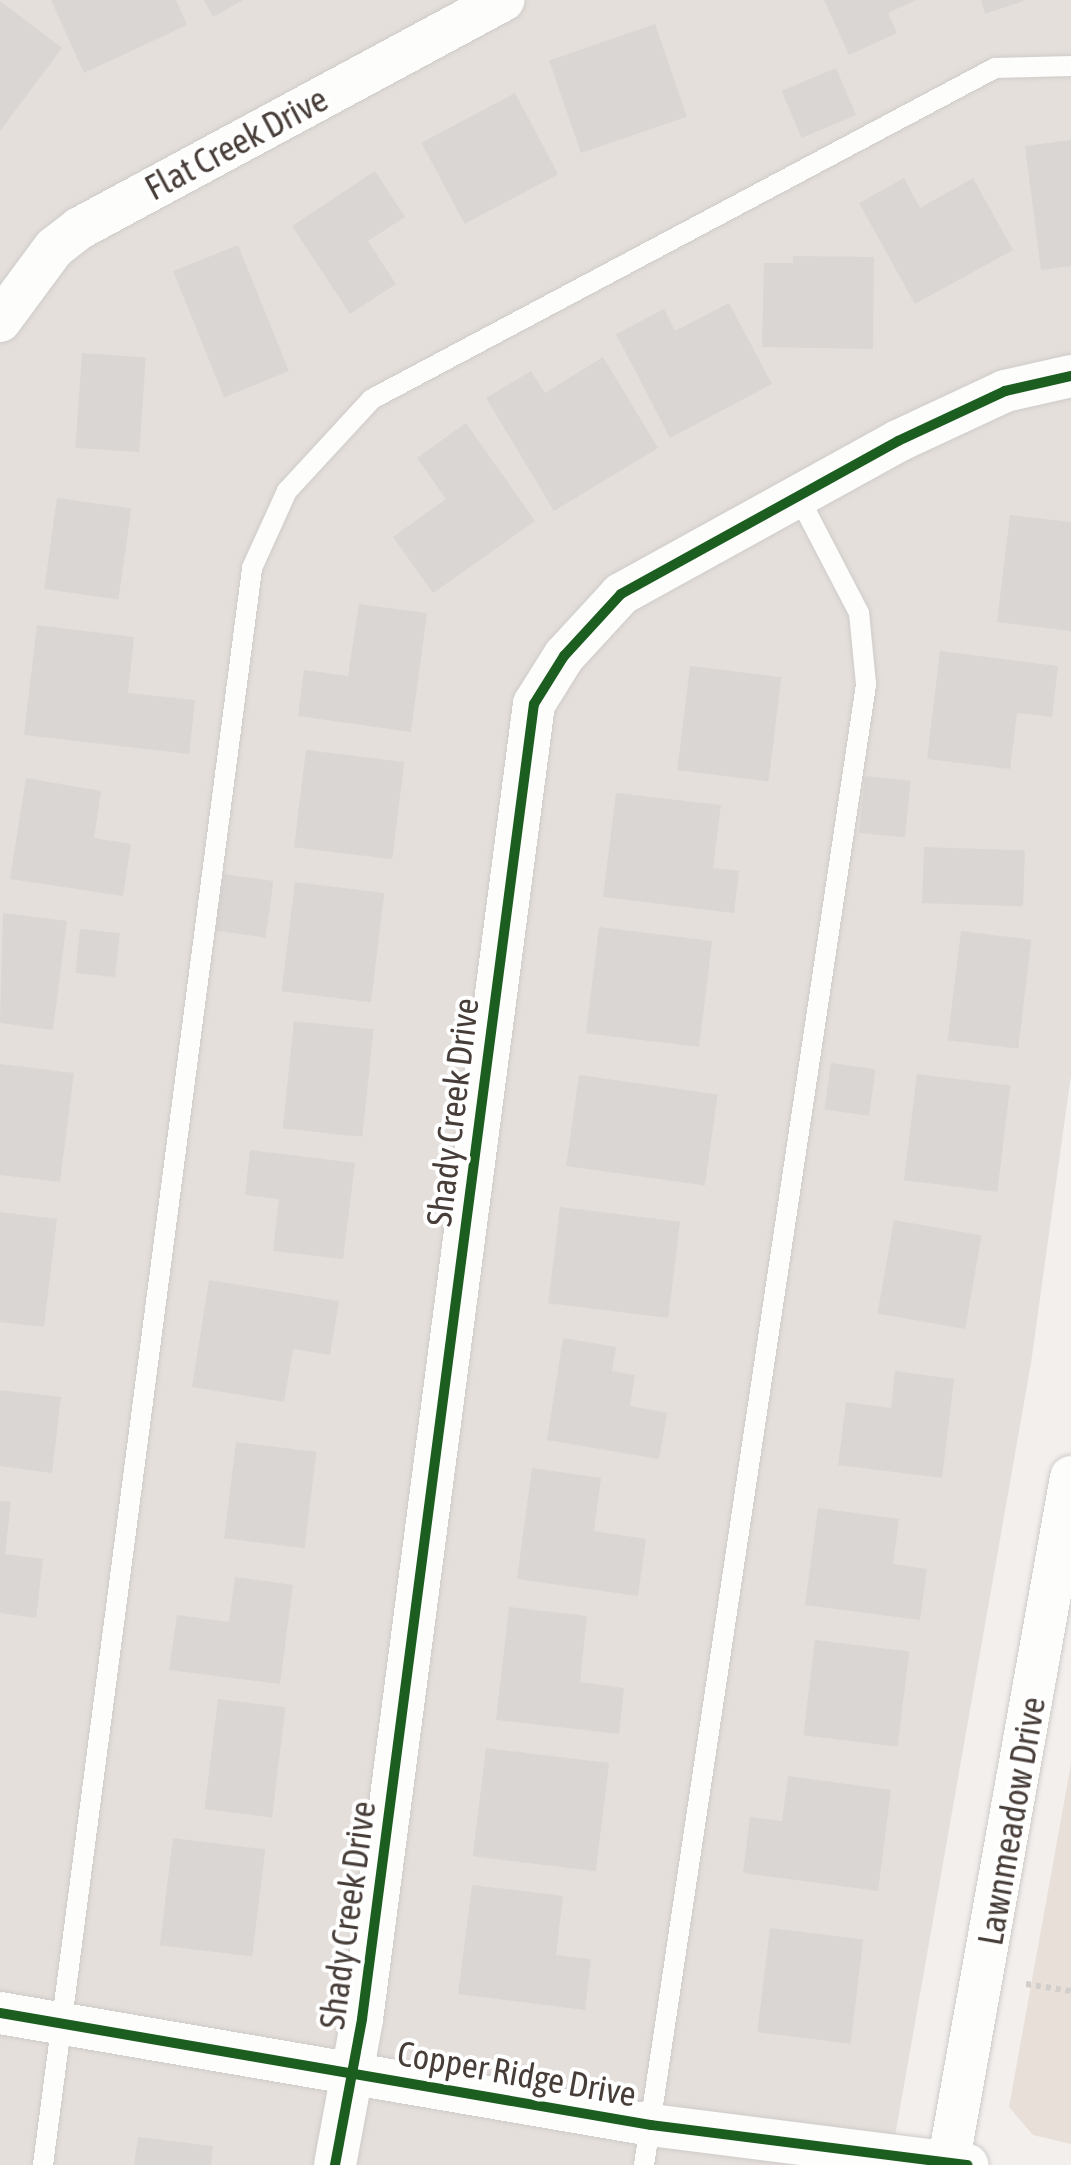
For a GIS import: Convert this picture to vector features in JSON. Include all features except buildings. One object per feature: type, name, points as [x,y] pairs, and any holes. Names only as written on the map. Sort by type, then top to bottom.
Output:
[{"type":"street","name":"Flat Creek Drive","points":[[0,321],[54,248],[80,228],[503,0]]},
{"type":"street","name":"Shady Creek Drive","points":[[336,2165],[534,704],[600,610],[798,496],[1005,391],[1071,376]]},
{"type":"street","name":"Lawnmeadow Drive","points":[[955,2164],[1071,1478]]},
{"type":"street","name":"Copper Ridge Drive","points":[[0,2013],[351,2072],[648,2145],[955,2164]]},
{"type":"lane","points":[[43,2165],[252,568],[287,492],[372,398],[995,68],[1071,66]]},
{"type":"lane","points":[[648,2145],[866,684],[858,613],[798,496]]},
{"type":"path","points":[[1026,1984],[1071,1992]]},
{"type":"shaded area","points":[[0,0],[1071,0],[1071,1075],[1031,1363],[890,2165],[0,2165]]},
{"type":"shaded area","points":[[1071,1764],[1071,2144],[1033,2135],[1009,2107]]},
{"type":"cycle path","points":[[335,2165],[362,2019],[534,704],[564,656],[621,594],[898,441],[1005,391],[1071,376]]},
{"type":"cycle path","points":[[0,2013],[651,2125],[967,2165]]}]
